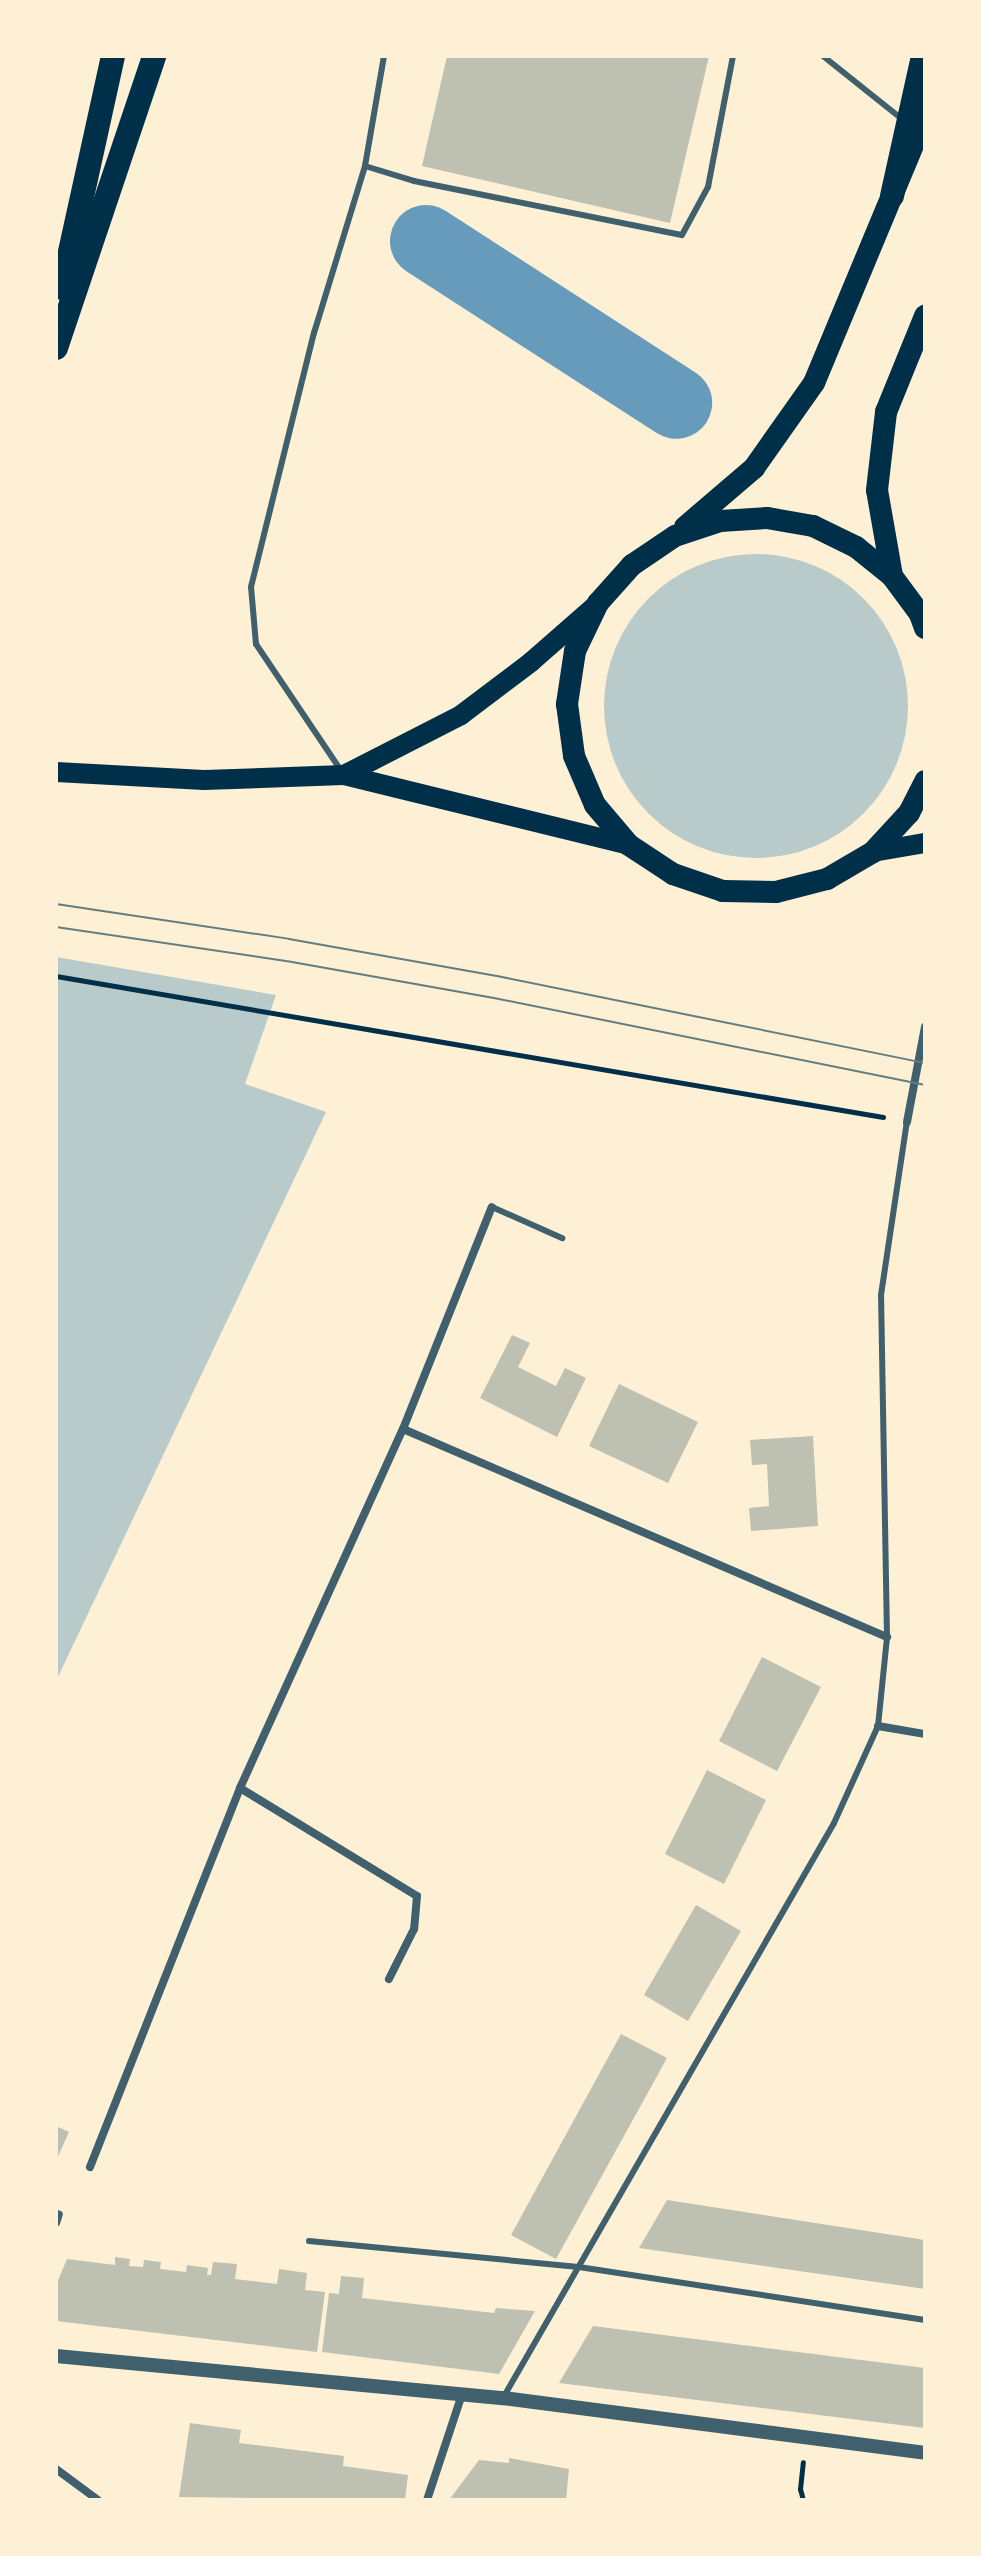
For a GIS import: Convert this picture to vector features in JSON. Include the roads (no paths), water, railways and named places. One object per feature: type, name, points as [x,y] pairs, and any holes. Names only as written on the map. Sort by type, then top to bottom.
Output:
[{"type":"highway","points":[[56,314],[113,56]]},
{"type":"highway","points":[[56,348],[154,56]]},
{"type":"highway","points":[[923,56],[916,120],[892,196],[814,383],[754,468],[675,536],[632,565],[598,603],[575,651],[567,704],[574,756],[595,805],[629,845],[673,874],[723,891],[776,892],[827,879],[873,852],[909,813],[925,781]]},
{"type":"highway","points":[[892,576],[877,490],[886,412],[925,316]]},
{"type":"highway","points":[[675,536],[720,521],[767,518],[813,526],[856,547],[892,576],[923,621]]},
{"type":"main road","points":[[344,775],[461,715],[531,662],[598,603]]},
{"type":"main road","points":[[56,772],[204,780],[344,775],[629,845]]},
{"type":"main road","points":[[873,852],[925,843]]},
{"type":"street","points":[[907,1122],[924,1029]]},
{"type":"street","points":[[90,2167],[240,1788],[403,1429],[492,1207]]},
{"type":"street","points":[[403,1429],[887,1637]]},
{"type":"street","points":[[878,1726],[925,1734]]},
{"type":"street","points":[[240,1788],[417,1896],[414,1929],[389,1979]]},
{"type":"street","points":[[56,2356],[503,2398],[925,2453]]},
{"type":"street","points":[[427,2500],[462,2394]]},
{"type":"street","points":[[56,2469],[98,2500]]},
{"type":"lane","points":[[344,775],[256,644],[251,587],[314,333],[365,166],[384,56]]},
{"type":"lane","points":[[365,166],[414,181],[682,235],[708,187],[733,56]]},
{"type":"lane","points":[[823,56],[916,120]]},
{"type":"lane","points":[[503,2398],[834,1823],[878,1726],[887,1637],[881,1295],[907,1122]]},
{"type":"lane","points":[[492,1207],[562,1238]]},
{"type":"lane","points":[[309,2241],[579,2267],[925,2320]]},
{"type":"waterway","points":[[426,241],[676,403]]},
{"type":"tram line","points":[[56,904],[289,939],[497,976],[925,1063]]},
{"type":"tram line","points":[[56,927],[292,962],[494,998],[925,1085]]}]
